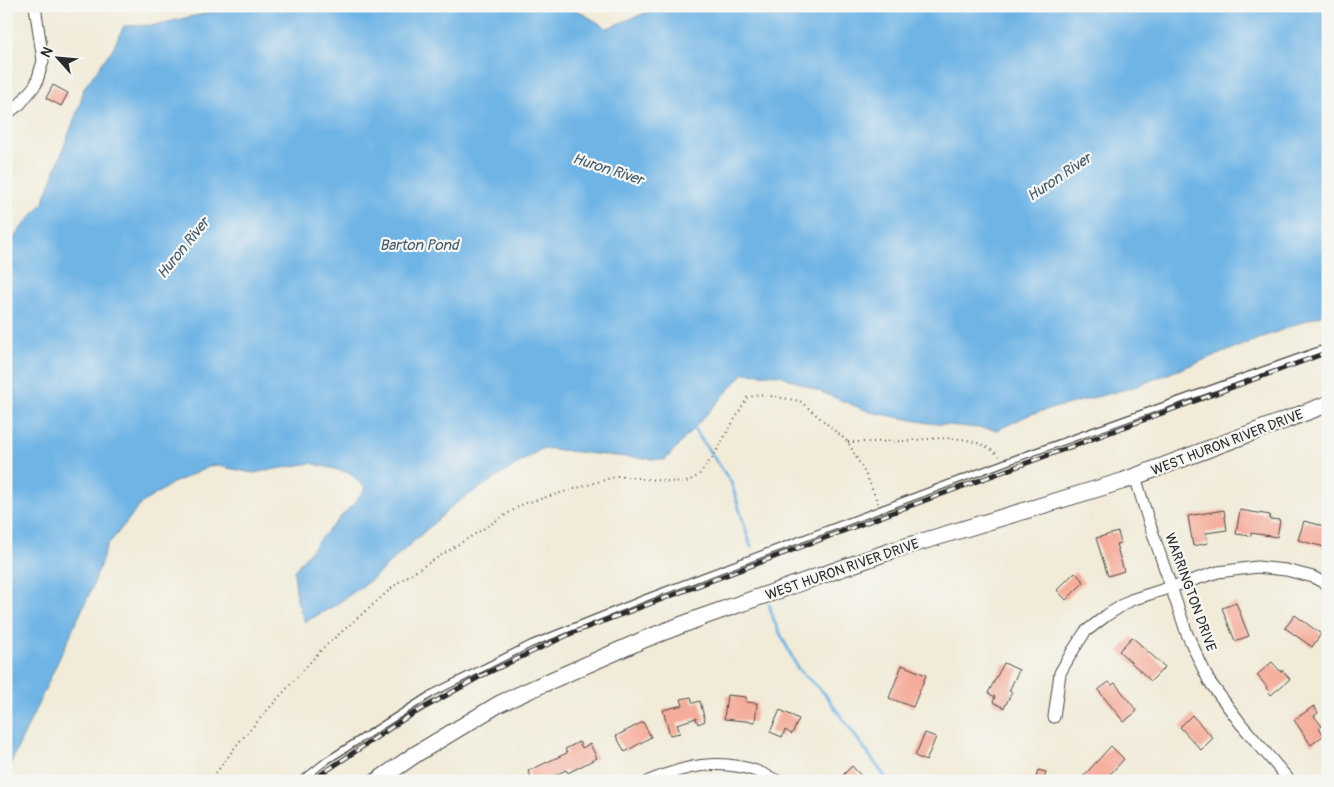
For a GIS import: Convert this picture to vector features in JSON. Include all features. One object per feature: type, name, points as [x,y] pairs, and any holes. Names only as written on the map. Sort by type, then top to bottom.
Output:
[{"type":"street","points":[[6,112],[20,104],[36,84],[43,62],[35,6]]},
{"type":"street","name":"WEST HURON RIVER DRIVE","points":[[377,781],[416,754],[499,704],[645,639],[894,550],[1135,476],[1328,404]]},
{"type":"street","name":"WARRINGTON DRIVE","points":[[1135,476],[1187,634],[1209,681],[1241,724],[1290,781]]},
{"type":"street","points":[[1054,717],[1060,673],[1085,632],[1131,600],[1218,572],[1257,567],[1313,577],[1328,585]]},
{"type":"street","points":[[649,781],[671,772],[710,764],[734,766],[756,771],[778,781]]},
{"type":"lane","points":[[301,781],[326,761],[433,693],[530,644],[648,597],[1006,462],[1328,347]]},
{"type":"path","points":[[210,781],[240,740],[322,649],[400,581],[523,504],[618,476],[684,484],[698,476],[713,457],[747,398],[759,394],[800,401],[848,442],[867,477],[880,509]]},
{"type":"path","points":[[848,442],[903,441],[951,437],[974,442],[993,450],[1006,462]]},
{"type":"water","name":"Barton Pond","points":[[239,6],[570,6],[607,28],[653,10],[657,6],[1328,6],[1328,312],[1134,387],[1031,414],[997,430],[929,423],[870,412],[780,375],[744,373],[665,460],[543,448],[456,503],[371,580],[334,606],[305,622],[297,601],[294,571],[366,488],[350,473],[311,463],[253,473],[213,465],[173,483],[142,503],[107,546],[92,588],[6,773],[6,248],[43,203],[80,104],[84,88],[113,48],[124,26],[154,25]]},
{"type":"building","points":[[53,85],[68,93],[61,106],[46,98]]},
{"type":"building","points":[[1224,510],[1227,530],[1206,533],[1208,543],[1193,546],[1188,516]]},
{"type":"building","points":[[1240,510],[1270,515],[1269,519],[1280,520],[1277,537],[1251,533],[1251,536],[1236,534]]},
{"type":"building","points":[[1304,521],[1328,527],[1328,548],[1298,540]]},
{"type":"building","points":[[1118,532],[1121,543],[1116,544],[1124,571],[1108,576],[1096,538]]},
{"type":"building","points":[[1075,572],[1084,582],[1066,600],[1057,590]]},
{"type":"building","points":[[1236,603],[1249,636],[1235,641],[1222,608]]},
{"type":"building","points":[[1295,615],[1321,634],[1312,647],[1285,628]]},
{"type":"building","points":[[1132,637],[1165,667],[1151,681],[1119,651]]},
{"type":"building","points":[[1272,662],[1290,679],[1271,695],[1257,675]]},
{"type":"building","points":[[1004,663],[1019,670],[1009,691],[1012,692],[1004,708],[993,702],[995,697],[988,693]]},
{"type":"building","points":[[902,665],[926,675],[913,707],[889,698]]},
{"type":"building","points":[[1109,682],[1112,685],[1115,683],[1137,711],[1124,722],[1098,690]]},
{"type":"building","points":[[727,695],[746,697],[746,702],[757,703],[755,722],[724,719]]},
{"type":"building","points":[[691,697],[693,703],[700,701],[705,721],[698,724],[696,718],[677,724],[680,733],[670,735],[663,710],[683,705],[681,699]]},
{"type":"building","points":[[1314,706],[1318,713],[1314,716],[1322,726],[1319,728],[1324,735],[1311,745],[1294,720]]},
{"type":"building","points":[[780,710],[799,719],[792,734],[785,730],[782,737],[770,732]]},
{"type":"building","points":[[1192,715],[1213,738],[1201,750],[1180,727]]},
{"type":"building","points":[[643,722],[651,737],[625,752],[616,736]]},
{"type":"building","points":[[925,733],[936,737],[926,761],[915,756]]},
{"type":"building","points":[[579,742],[582,748],[590,744],[597,758],[568,773],[566,770],[544,781],[533,781],[528,771],[567,753],[565,749]]},
{"type":"building","points":[[1111,746],[1124,759],[1104,781],[1079,781]]},
{"type":"building","points":[[852,766],[866,781],[837,781]]},
{"type":"building","points":[[1038,770],[1046,772],[1044,781],[1035,781]]},
{"type":"waterway","points":[[694,425],[694,429],[731,482],[751,547]]},
{"type":"waterway","points":[[769,604],[774,621],[798,669],[824,693],[888,781]]},
{"type":"railway","points":[[311,781],[404,719],[481,676],[572,633],[1328,352]]},
{"type":"water label","name":"Huron River","points":[[608,169]]},
{"type":"water label","name":"Huron River","points":[[1059,177]]},
{"type":"water label","name":"Huron River","points":[[183,248]]}]
